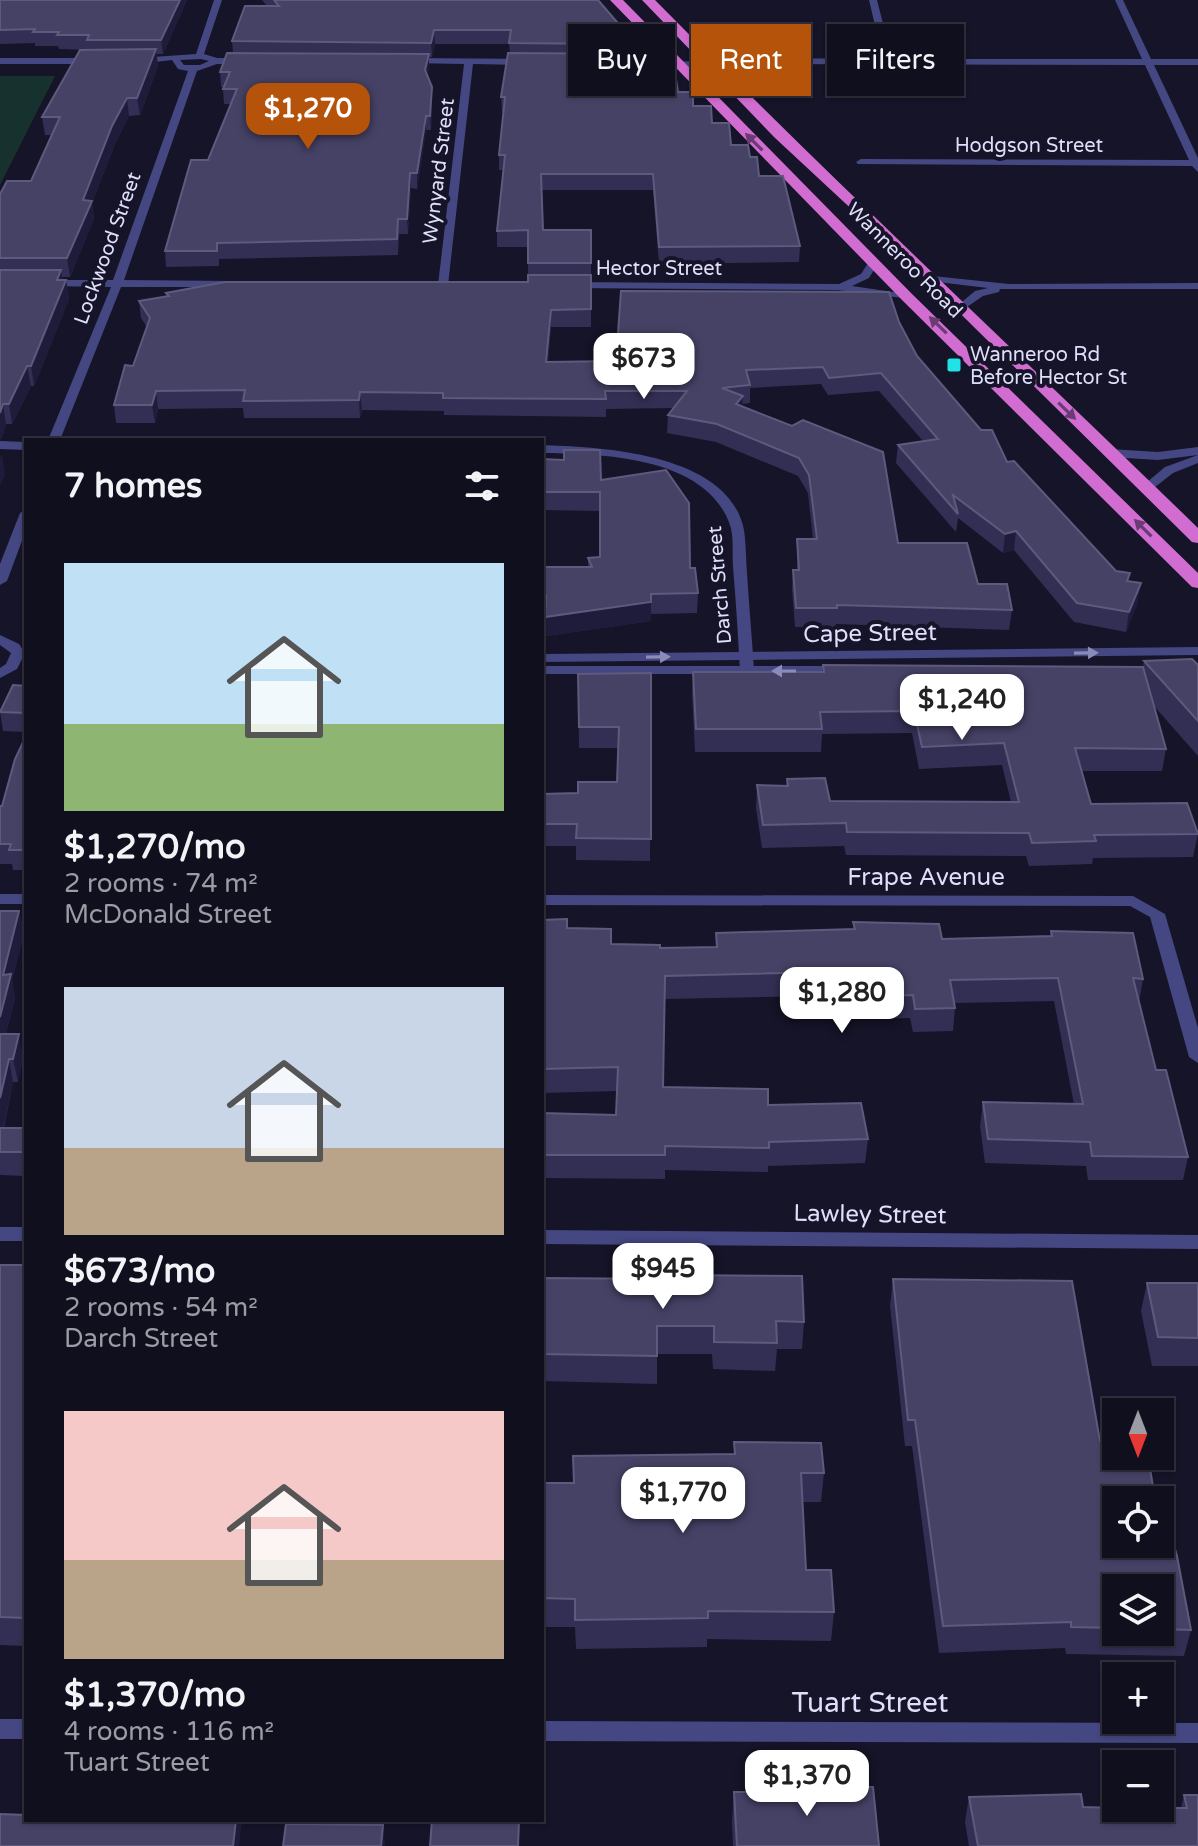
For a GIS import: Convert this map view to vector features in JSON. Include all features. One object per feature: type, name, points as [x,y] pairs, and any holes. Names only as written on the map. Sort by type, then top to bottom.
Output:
[{"type":"highway","name":"Wanneroo Road","points":[[616,0],[638,24]]},
{"type":"highway","name":"Wanneroo Road","points":[[648,0],[691,44]]},
{"type":"highway","name":"Wanneroo Road","points":[[675,63],[1198,583]]},
{"type":"highway","name":"Wanneroo Road","points":[[744,96],[1198,538]]},
{"type":"street","points":[[200,54],[218,0]]},
{"type":"street","points":[[873,0],[879,24]]},
{"type":"street","points":[[1119,0],[1197,165]]},
{"type":"street","points":[[133,61],[176,60],[200,54],[215,61]]},
{"type":"street","points":[[176,60],[177,65],[193,68],[215,61],[262,61]]},
{"type":"street","points":[[0,61],[103,61]]},
{"type":"street","points":[[389,61],[542,63]]},
{"type":"street","points":[[964,61],[1198,62]]},
{"type":"street","name":"Wynyard Street","points":[[443,285],[469,62]]},
{"type":"street","name":"Lockwood Street","points":[[55,438],[117,284],[193,68]]},
{"type":"street","name":"Hodgson Street","points":[[861,162],[1197,165]]},
{"type":"street","points":[[838,287],[865,276],[874,262]]},
{"type":"street","points":[[933,279],[1009,287],[1198,286]]},
{"type":"street","points":[[29,283],[241,284]]},
{"type":"street","points":[[428,285],[459,285]]},
{"type":"street","name":"Hector Street","points":[[554,285],[838,287],[907,297]]},
{"type":"street","points":[[961,308],[979,293],[1009,287]]},
{"type":"street","points":[[0,445],[24,446]]},
{"type":"street","name":"Darch Street","points":[[544,449],[593,450],[653,460],[719,495],[731,509],[737,527],[746,664]]},
{"type":"street","points":[[1110,453],[1158,456],[1198,451]]},
{"type":"street","points":[[1146,488],[1169,470],[1198,459]]},
{"type":"street","points":[[0,581],[24,518]]},
{"type":"street","points":[[0,639],[21,650],[17,660],[2,674]]},
{"type":"street","points":[[1173,651],[1198,640]]},
{"type":"street","name":"Cape Street","points":[[544,670],[1198,651]]},
{"type":"street","name":"Cape Street","points":[[544,658],[1012,669]]},
{"type":"street","points":[[1149,667],[1175,667]]},
{"type":"street","points":[[2,674],[24,668]]},
{"type":"street","points":[[0,899],[24,899]]},
{"type":"street","name":"Frape Avenue","points":[[544,900],[1133,901],[1157,914],[1198,1057]]},
{"type":"street","points":[[0,1234],[24,1234]]},
{"type":"street","name":"Lawley Street","points":[[544,1237],[1198,1242]]},
{"type":"street","points":[[0,1729],[24,1729]]},
{"type":"street","name":"Tuart Street","points":[[544,1731],[1198,1733]]},
{"type":"green space","points":[[0,76],[55,76],[0,185]]},
{"type":"building","points":[[0,0],[180,0],[161,40],[87,40],[89,35],[33,32],[35,29],[0,30]]},
{"type":"building","points":[[274,0],[598,0],[619,24],[568,24],[568,44],[509,43],[511,30],[434,30],[431,43],[232,41],[245,6],[279,6]]},
{"type":"building","points":[[156,49],[137,98],[127,98],[112,126],[83,200],[92,201],[67,258],[0,258],[0,194],[7,181],[31,181],[60,117],[42,117],[80,50]]},
{"type":"building","points":[[227,53],[429,54],[425,70],[432,87],[430,116],[426,116],[417,173],[410,173],[407,219],[398,219],[397,239],[217,243],[217,251],[165,251],[191,160],[208,160],[237,89],[223,89],[230,72],[220,72]]},
{"type":"building","points":[[508,53],[568,53],[568,96],[675,96],[676,79],[678,92],[691,92],[693,106],[711,106],[712,123],[729,123],[731,145],[748,145],[750,157],[757,157],[759,176],[783,176],[800,246],[659,247],[653,174],[541,174],[543,230],[591,230],[591,263],[528,263],[528,230],[497,231],[505,155],[499,155],[505,97],[501,97]]},
{"type":"building","points":[[0,270],[61,270],[57,280],[66,280],[31,366],[27,366],[9,404],[3,404],[0,413]]},
{"type":"building","points":[[528,275],[591,275],[591,309],[551,310],[546,362],[616,361],[621,291],[889,292],[899,322],[917,356],[981,430],[992,430],[1007,462],[1014,461],[1116,571],[1130,573],[1127,581],[1141,583],[1129,612],[1077,603],[1016,531],[1005,534],[953,495],[958,514],[898,445],[938,439],[881,373],[829,378],[823,367],[746,370],[750,385],[722,388],[743,396],[736,404],[792,426],[803,420],[883,452],[898,543],[967,543],[978,584],[1007,584],[1012,610],[837,605],[837,608],[796,608],[793,570],[799,570],[797,539],[817,539],[809,475],[799,458],[717,424],[668,415],[687,391],[605,391],[606,399],[443,398],[443,393],[360,392],[359,400],[243,401],[245,390],[156,391],[152,405],[114,405],[125,365],[133,366],[150,318],[139,301],[225,282],[528,282]]},
{"type":"building","points":[[564,450],[600,450],[601,480],[666,470],[689,503],[690,568],[695,568],[698,593],[651,594],[651,602],[545,617],[544,567],[592,567],[588,558],[600,557],[600,492],[544,492],[544,459],[564,460]]},
{"type":"building","points":[[1192,659],[1198,665],[1198,721],[1144,661]]},
{"type":"building","points":[[823,665],[1143,667],[1166,749],[1075,748],[1091,804],[1187,803],[1198,834],[1094,835],[1096,841],[1032,843],[1029,833],[847,832],[846,823],[763,825],[757,785],[788,786],[787,779],[825,778],[830,801],[1019,802],[1004,743],[922,747],[914,711],[820,712],[822,729],[696,729],[693,672],[824,672]]},
{"type":"building","points":[[651,673],[651,839],[576,838],[577,824],[544,824],[544,794],[578,793],[578,782],[617,782],[619,727],[579,727],[578,674]]},
{"type":"building","points":[[13,685],[24,686],[24,713],[0,712]]},
{"type":"building","points":[[24,740],[24,850],[9,850],[11,844],[0,844],[0,806]]},
{"type":"building","points":[[0,911],[19,911],[3,975],[11,974],[0,1017]]},
{"type":"building","points":[[567,919],[567,928],[611,929],[611,944],[660,945],[660,948],[717,947],[716,933],[855,929],[853,922],[939,924],[942,939],[1052,936],[1051,931],[1133,933],[1143,979],[1133,978],[1156,1070],[1166,1070],[1188,1157],[1092,1156],[1090,1142],[988,1139],[983,1102],[1083,1104],[1058,978],[950,980],[955,1008],[915,1009],[913,995],[867,996],[862,971],[665,976],[663,1087],[768,1089],[768,1105],[861,1103],[868,1139],[769,1142],[769,1148],[665,1146],[665,1155],[544,1155],[544,1113],[616,1115],[618,1067],[544,1069],[544,920]]},
{"type":"building","points":[[0,1034],[19,1034],[13,1059],[9,1059],[0,1098]]},
{"type":"building","points":[[0,1128],[24,1128],[24,1152],[0,1152]]},
{"type":"building","points":[[0,1265],[24,1265],[24,1618],[0,1617]]},
{"type":"building","points":[[667,1275],[802,1276],[804,1322],[776,1321],[777,1343],[714,1342],[714,1326],[657,1326],[657,1356],[544,1354],[544,1278],[667,1279]]},
{"type":"building","points":[[893,1279],[1072,1281],[1102,1441],[1102,1470],[1150,1470],[1153,1486],[1102,1486],[1102,1558],[1174,1558],[1174,1545],[1191,1630],[1174,1629],[1174,1574],[1102,1574],[1102,1628],[1071,1627],[1071,1622],[943,1626],[915,1420],[908,1420]]},
{"type":"building","points":[[1147,1283],[1198,1283],[1198,1338],[1158,1337]]},
{"type":"building","points":[[734,1442],[821,1443],[824,1473],[801,1473],[806,1570],[831,1570],[834,1612],[708,1611],[708,1618],[575,1620],[575,1599],[544,1598],[544,1483],[574,1483],[573,1456],[735,1454]]},
{"type":"building","points":[[812,1787],[873,1787],[879,1846],[737,1846],[734,1792],[812,1792]]},
{"type":"building","points":[[1081,1794],[1083,1807],[1102,1808],[1102,1822],[1174,1822],[1174,1808],[1187,1808],[1184,1795],[1198,1795],[1198,1846],[978,1846],[969,1797]]},
{"type":"building","points":[[0,1814],[24,1815],[24,1822],[236,1822],[233,1846],[0,1846]]},
{"type":"building","points":[[432,1822],[519,1822],[518,1846],[430,1846]]},
{"type":"building","points":[[286,1824],[383,1825],[381,1846],[283,1846]]},
{"type":"place","name":"Wanneroo Rd Before Hector St","points":[[954,365]]}]
